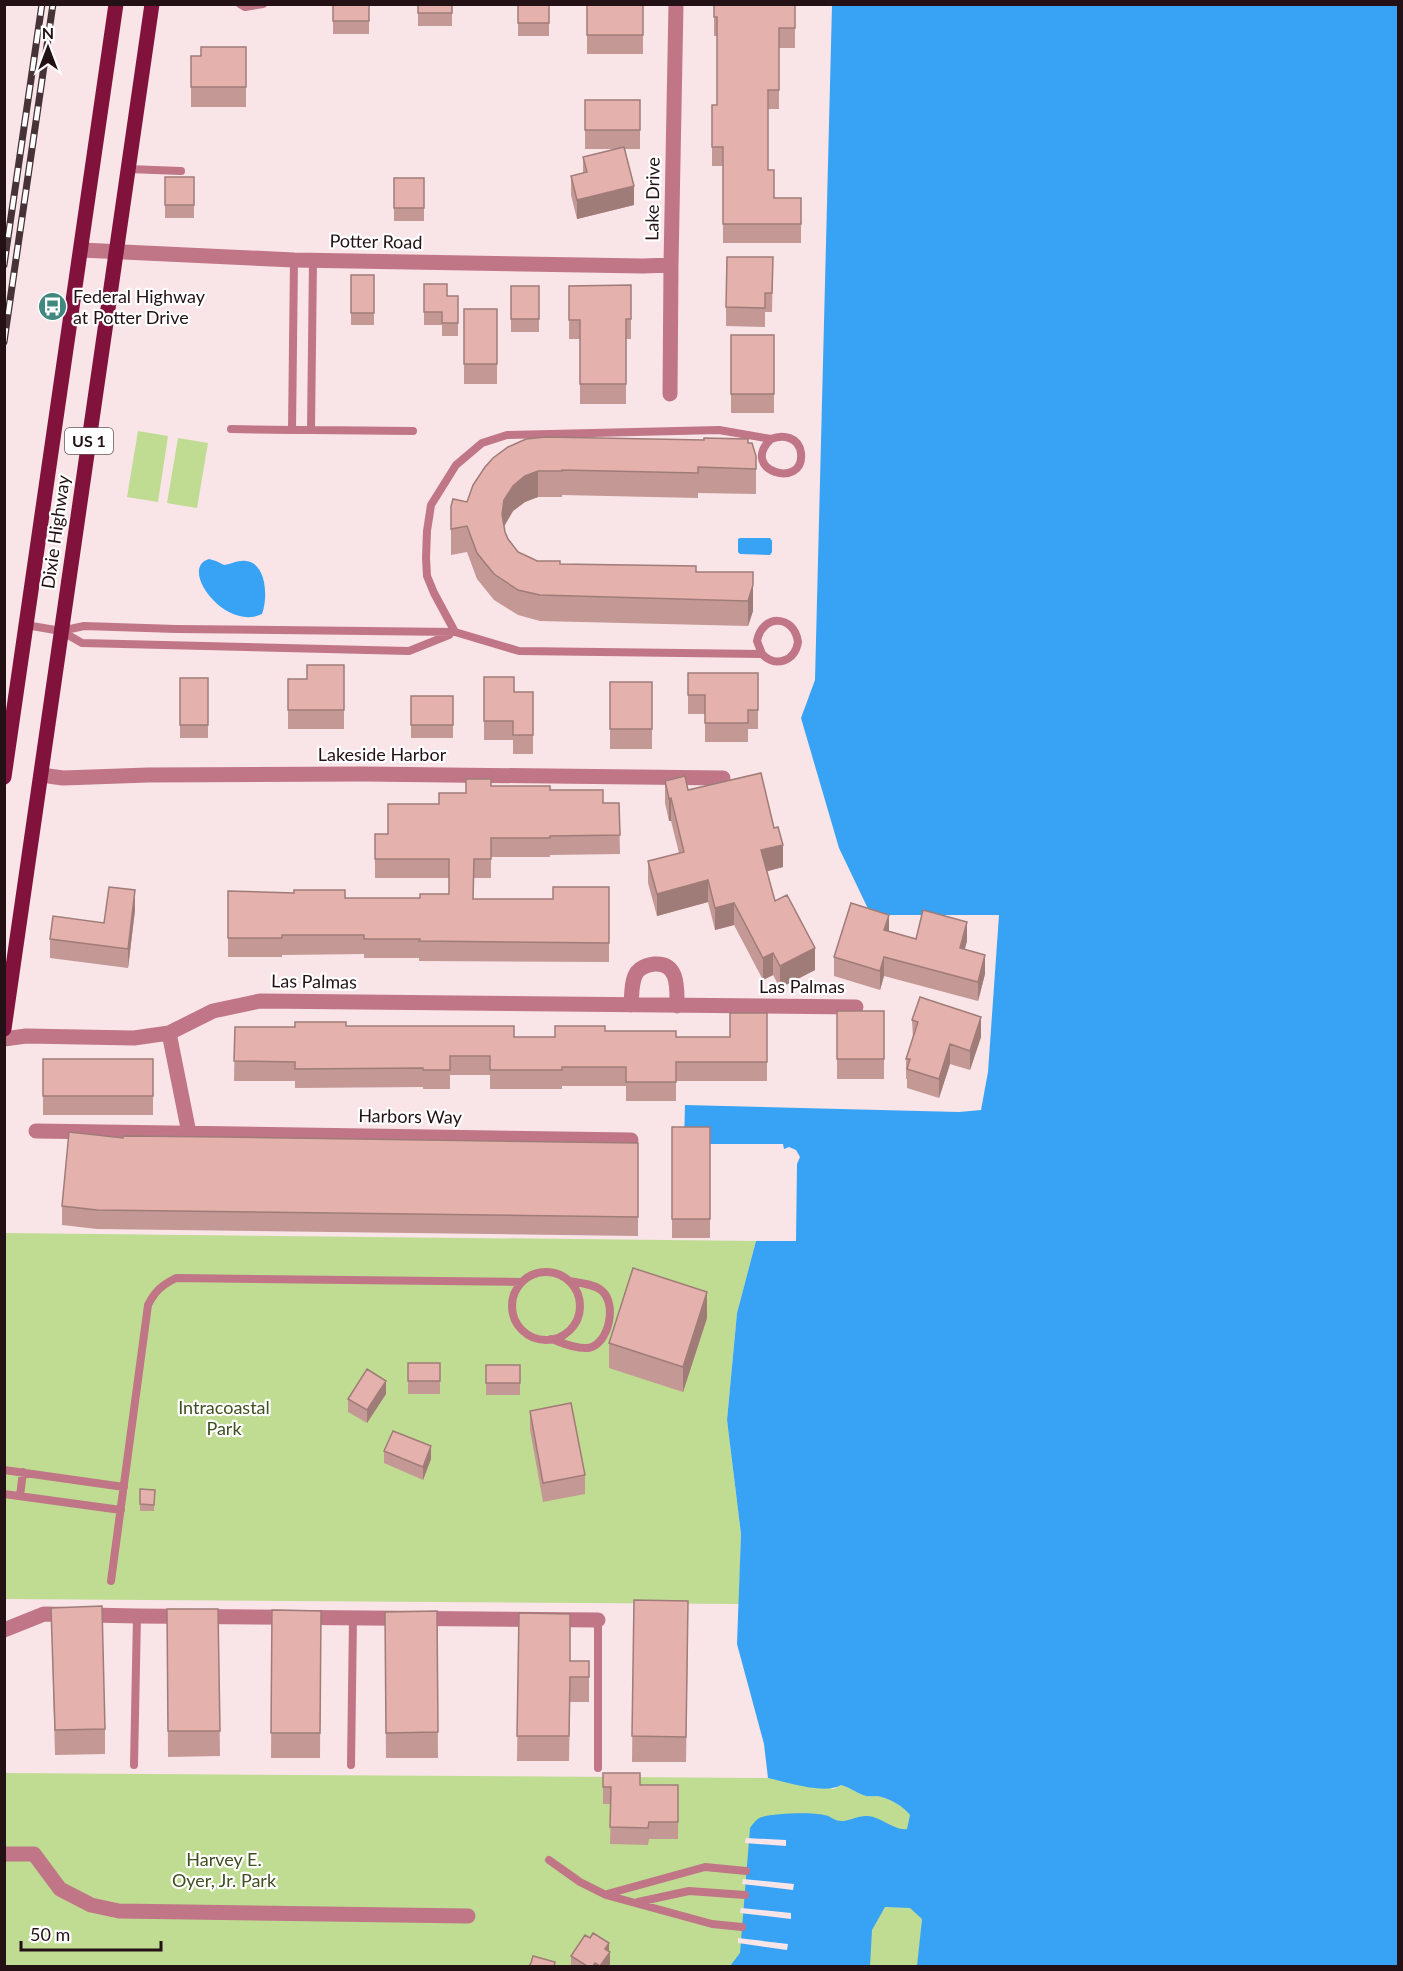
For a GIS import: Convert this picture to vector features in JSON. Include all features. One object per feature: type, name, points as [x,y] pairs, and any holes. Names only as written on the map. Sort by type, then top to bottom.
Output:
[{"type":"main road","name":"Dixie Highway","points":[[4,777],[116,4]]},
{"type":"main road","name":"Dixie Highway","points":[[4,1029],[152,4]]},
{"type":"street","name":"Lake Drive","points":[[670,394],[676,4]]},
{"type":"street","name":"Potter Road","points":[[81,250],[294,260],[644,267],[671,265]]},
{"type":"street","name":"Lakeside Harbor","points":[[41,775],[63,778],[148,775],[363,774],[723,778]]},
{"type":"street","points":[[631,1005],[633,987],[639,970],[646,965],[657,964],[672,970],[676,978],[677,1006]]},
{"type":"street","name":"Las Palmas","points":[[4,1039],[26,1036],[134,1038],[169,1033],[213,1011],[260,1001],[856,1007]]},
{"type":"street","points":[[169,1033],[189,1133]]},
{"type":"street","name":"Harbors Way","points":[[36,1131],[631,1140]]},
{"type":"street","points":[[4,1630],[44,1614],[598,1620]]},
{"type":"street","points":[[4,1854],[34,1854],[60,1889],[90,1905],[119,1911],[468,1917]]},
{"type":"lane","points":[[240,4],[245,7],[263,4]]},
{"type":"lane","points":[[129,169],[181,171]]},
{"type":"lane","points":[[292,430],[294,260]]},
{"type":"lane","points":[[310,430],[313,260]]},
{"type":"lane","points":[[231,429],[413,431]]},
{"type":"lane","points":[[455,632],[427,576],[427,531],[432,505],[456,465],[482,443],[507,435],[719,430],[771,439],[786,436],[798,445],[801,452],[798,466],[792,471],[778,474],[765,465],[763,451],[771,439]]},
{"type":"lane","points":[[62,631],[84,626],[455,632],[519,651],[762,654],[774,662],[788,660],[797,649],[798,642],[794,628],[781,621],[767,623],[762,628],[757,641],[762,654]]},
{"type":"lane","points":[[26,625],[62,631],[82,643],[409,651],[455,632]]},
{"type":"lane","points":[[541,1272],[551,1272],[568,1281],[600,1288],[609,1298],[611,1314],[603,1338],[590,1348],[574,1347],[532,1336],[524,1332],[517,1324],[512,1306],[513,1296],[522,1282],[541,1272]]},
{"type":"lane","points":[[111,1581],[148,1305],[154,1293],[164,1284],[176,1278],[522,1282]]},
{"type":"lane","points":[[550,1339],[568,1332],[578,1316],[578,1296],[568,1281]]},
{"type":"lane","points":[[4,1470],[124,1487]]},
{"type":"lane","points":[[20,1496],[23,1472]]},
{"type":"lane","points":[[4,1494],[121,1510]]},
{"type":"lane","points":[[134,1765],[137,1616]]},
{"type":"lane","points":[[351,1765],[353,1618]]},
{"type":"lane","points":[[598,1620],[598,1768]]},
{"type":"lane","points":[[549,1860],[580,1882],[606,1895],[712,1924],[742,1927]]},
{"type":"lane","points":[[606,1895],[705,1867],[747,1871]]},
{"type":"lane","points":[[637,1902],[689,1891],[745,1895]]},
{"type":"green space","points":[[138,431],[168,436],[158,502],[127,497]]},
{"type":"green space","points":[[178,438],[208,443],[197,508],[167,503]]},
{"type":"green space","name":"Intracoastal Park","points":[[5,1233],[756,1241],[737,1313],[727,1420],[741,1534],[739,1604],[5,1599]]},
{"type":"green space","name":"Harvey E. Oyer, Jr. Park","points":[[5,1773],[768,1778],[834,1789],[841,1785],[865,1796],[877,1796],[891,1801],[910,1815],[922,1919],[918,1966],[5,1966]]},
{"type":"water","points":[[832,5],[1398,5],[1398,1966],[917,1966],[922,1919],[910,1908],[885,1907],[872,1930],[870,1966],[730,1966],[740,1953],[750,1828],[758,1819],[773,1815],[818,1814],[841,1821],[868,1816],[898,1828],[907,1829],[910,1815],[891,1801],[877,1796],[865,1796],[841,1785],[826,1789],[795,1785],[768,1778],[764,1744],[737,1644],[741,1534],[727,1420],[737,1313],[756,1241],[796,1241],[797,1164],[800,1157],[796,1150],[789,1147],[784,1149],[783,1144],[684,1144],[685,1105],[959,1112],[981,1110],[988,1072],[999,915],[871,915],[839,848],[801,718],[815,680]]},
{"type":"water","points":[[770,538],[772,552],[770,555],[740,554],[738,539]]},
{"type":"water","points":[[209,559],[224,565],[246,561],[258,568],[265,591],[262,614],[248,617],[234,614],[221,607],[210,597],[202,585],[199,574],[201,565]]},
{"type":"pier","points":[[746,1838],[786,1840],[786,1846],[745,1843]]},
{"type":"pier","points":[[743,1879],[794,1884],[793,1890],[742,1884]]},
{"type":"pier","points":[[741,1908],[791,1913],[791,1919],[740,1913]]},
{"type":"pier","points":[[738,1938],[788,1944],[787,1950],[738,1943]]},
{"type":"building","points":[[333,4],[369,4],[369,21],[333,21]]},
{"type":"building","points":[[418,4],[452,4],[452,13],[418,13]]},
{"type":"building","points":[[518,4],[549,4],[549,23],[518,23]]},
{"type":"building","points":[[587,4],[643,4],[643,35],[587,35]]},
{"type":"building","points":[[714,4],[795,4],[795,28],[779,28],[779,90],[768,90],[768,170],[774,170],[774,198],[801,198],[801,224],[723,224],[723,147],[712,147],[712,105],[717,105],[717,17],[714,17]]},
{"type":"building","points":[[201,47],[246,47],[246,87],[191,87],[191,56],[201,56]]},
{"type":"building","points":[[585,100],[640,100],[640,130],[585,130]]},
{"type":"building","points":[[624,147],[634,186],[577,200],[571,176],[587,172],[583,157]]},
{"type":"building","points":[[165,177],[194,177],[194,205],[165,205]]},
{"type":"building","points":[[394,178],[424,178],[424,208],[394,208]]},
{"type":"building","points":[[727,257],[773,257],[772,293],[765,293],[765,308],[726,307]]},
{"type":"building","points":[[351,275],[374,275],[374,313],[351,313]]},
{"type":"building","points":[[424,284],[447,284],[447,296],[458,296],[458,323],[442,323],[442,312],[424,312]]},
{"type":"building","points":[[631,285],[631,319],[626,319],[626,384],[580,384],[580,320],[569,320],[569,286]]},
{"type":"building","points":[[511,286],[539,286],[539,319],[511,319]]},
{"type":"building","points":[[464,309],[497,309],[497,364],[464,364]]},
{"type":"building","points":[[731,335],[774,335],[774,394],[731,394]]},
{"type":"building","points":[[546,437],[748,439],[748,443],[752,443],[756,456],[756,469],[698,467],[698,473],[538,471],[525,476],[513,486],[504,500],[502,514],[508,539],[518,552],[537,561],[560,561],[560,564],[696,566],[696,572],[753,572],[753,585],[748,601],[540,595],[518,590],[494,574],[477,553],[467,526],[451,529],[453,499],[467,502],[473,485],[485,467],[508,447],[526,439]]},
{"type":"building","points":[[307,665],[344,665],[344,710],[288,710],[288,679],[307,679]]},
{"type":"building","points":[[688,673],[758,673],[758,710],[748,710],[748,723],[705,723],[705,695],[688,695]]},
{"type":"building","points":[[484,677],[514,677],[514,692],[533,692],[533,735],[513,735],[513,721],[484,721]]},
{"type":"building","points":[[180,678],[208,678],[208,725],[180,725]]},
{"type":"building","points":[[610,682],[652,682],[652,729],[610,729]]},
{"type":"building","points":[[411,696],[453,696],[453,725],[411,725]]},
{"type":"building","points":[[761,773],[774,828],[778,827],[783,845],[761,850],[775,901],[787,895],[815,948],[780,966],[773,953],[763,958],[734,903],[715,908],[708,880],[657,894],[648,861],[684,852],[665,781],[685,776],[688,790]]},
{"type":"building","points":[[466,779],[491,779],[491,786],[550,786],[550,790],[603,790],[603,803],[619,803],[620,835],[491,838],[491,859],[474,859],[473,899],[553,899],[553,887],[609,887],[609,943],[419,941],[420,939],[364,939],[364,935],[282,935],[282,938],[228,938],[228,891],[294,893],[294,890],[345,890],[345,898],[420,898],[420,894],[449,894],[449,859],[375,859],[375,834],[388,834],[388,804],[439,804],[439,793],[466,793]]},
{"type":"building","points":[[109,887],[135,890],[128,949],[50,939],[53,916],[104,923]]},
{"type":"building","points":[[851,903],[889,915],[884,930],[916,939],[923,910],[967,922],[960,948],[985,955],[978,982],[884,957],[880,971],[834,957]]},
{"type":"building","points":[[920,997],[981,1017],[970,1051],[950,1044],[939,1079],[907,1069],[910,1059],[906,1059],[918,1022],[912,1020]]},
{"type":"building","points":[[837,1011],[884,1011],[884,1059],[837,1059]]},
{"type":"building","points":[[730,1013],[767,1013],[767,1062],[676,1062],[676,1082],[626,1082],[626,1067],[490,1070],[490,1056],[450,1056],[450,1070],[423,1070],[423,1068],[295,1069],[295,1062],[234,1061],[235,1027],[295,1027],[295,1022],[346,1022],[346,1026],[514,1026],[514,1037],[555,1037],[555,1026],[605,1026],[605,1031],[676,1031],[676,1037],[730,1037]]},
{"type":"building","points":[[43,1059],[153,1059],[153,1096],[43,1096]]},
{"type":"building","points":[[672,1127],[710,1127],[710,1219],[672,1219]]},
{"type":"building","points":[[69,1132],[123,1138],[123,1136],[638,1143],[638,1217],[97,1210],[62,1206]]},
{"type":"building","points":[[633,1268],[707,1292],[683,1367],[609,1343]]},
{"type":"building","points":[[408,1363],[440,1363],[440,1381],[408,1381]]},
{"type":"building","points":[[486,1365],[520,1365],[520,1383],[486,1383]]},
{"type":"building","points":[[367,1369],[386,1381],[367,1410],[348,1399]]},
{"type":"building","points":[[571,1403],[585,1475],[543,1483],[530,1411]]},
{"type":"building","points":[[393,1431],[431,1446],[423,1467],[384,1451]]},
{"type":"building","points":[[140,1489],[155,1490],[154,1505],[140,1504]]},
{"type":"building","points":[[634,1600],[688,1601],[686,1737],[632,1736]]},
{"type":"building","points":[[102,1606],[105,1729],[55,1730],[51,1608]]},
{"type":"building","points":[[167,1609],[218,1609],[220,1731],[168,1731]]},
{"type":"building","points":[[272,1610],[321,1611],[320,1733],[271,1733]]},
{"type":"building","points":[[437,1611],[438,1732],[386,1733],[385,1612]]},
{"type":"building","points":[[519,1613],[570,1614],[570,1661],[589,1661],[589,1677],[570,1677],[569,1736],[517,1736]]},
{"type":"building","points":[[603,1773],[640,1773],[640,1785],[678,1785],[678,1822],[649,1822],[648,1828],[610,1827],[611,1787],[603,1787]]},
{"type":"building","points":[[593,1933],[609,1943],[605,1949],[610,1952],[600,1966],[595,1963],[593,1966],[587,1966],[571,1956],[585,1935],[590,1938]]},
{"type":"building","points":[[533,1956],[555,1962],[554,1966],[529,1966]]},
{"type":"railway","points":[[4,265],[42,4]]},
{"type":"railway","points":[[4,342],[53,4]]},
{"type":"place","name":"Federal Highway at Potter Drive","points":[[52,307]]}]
